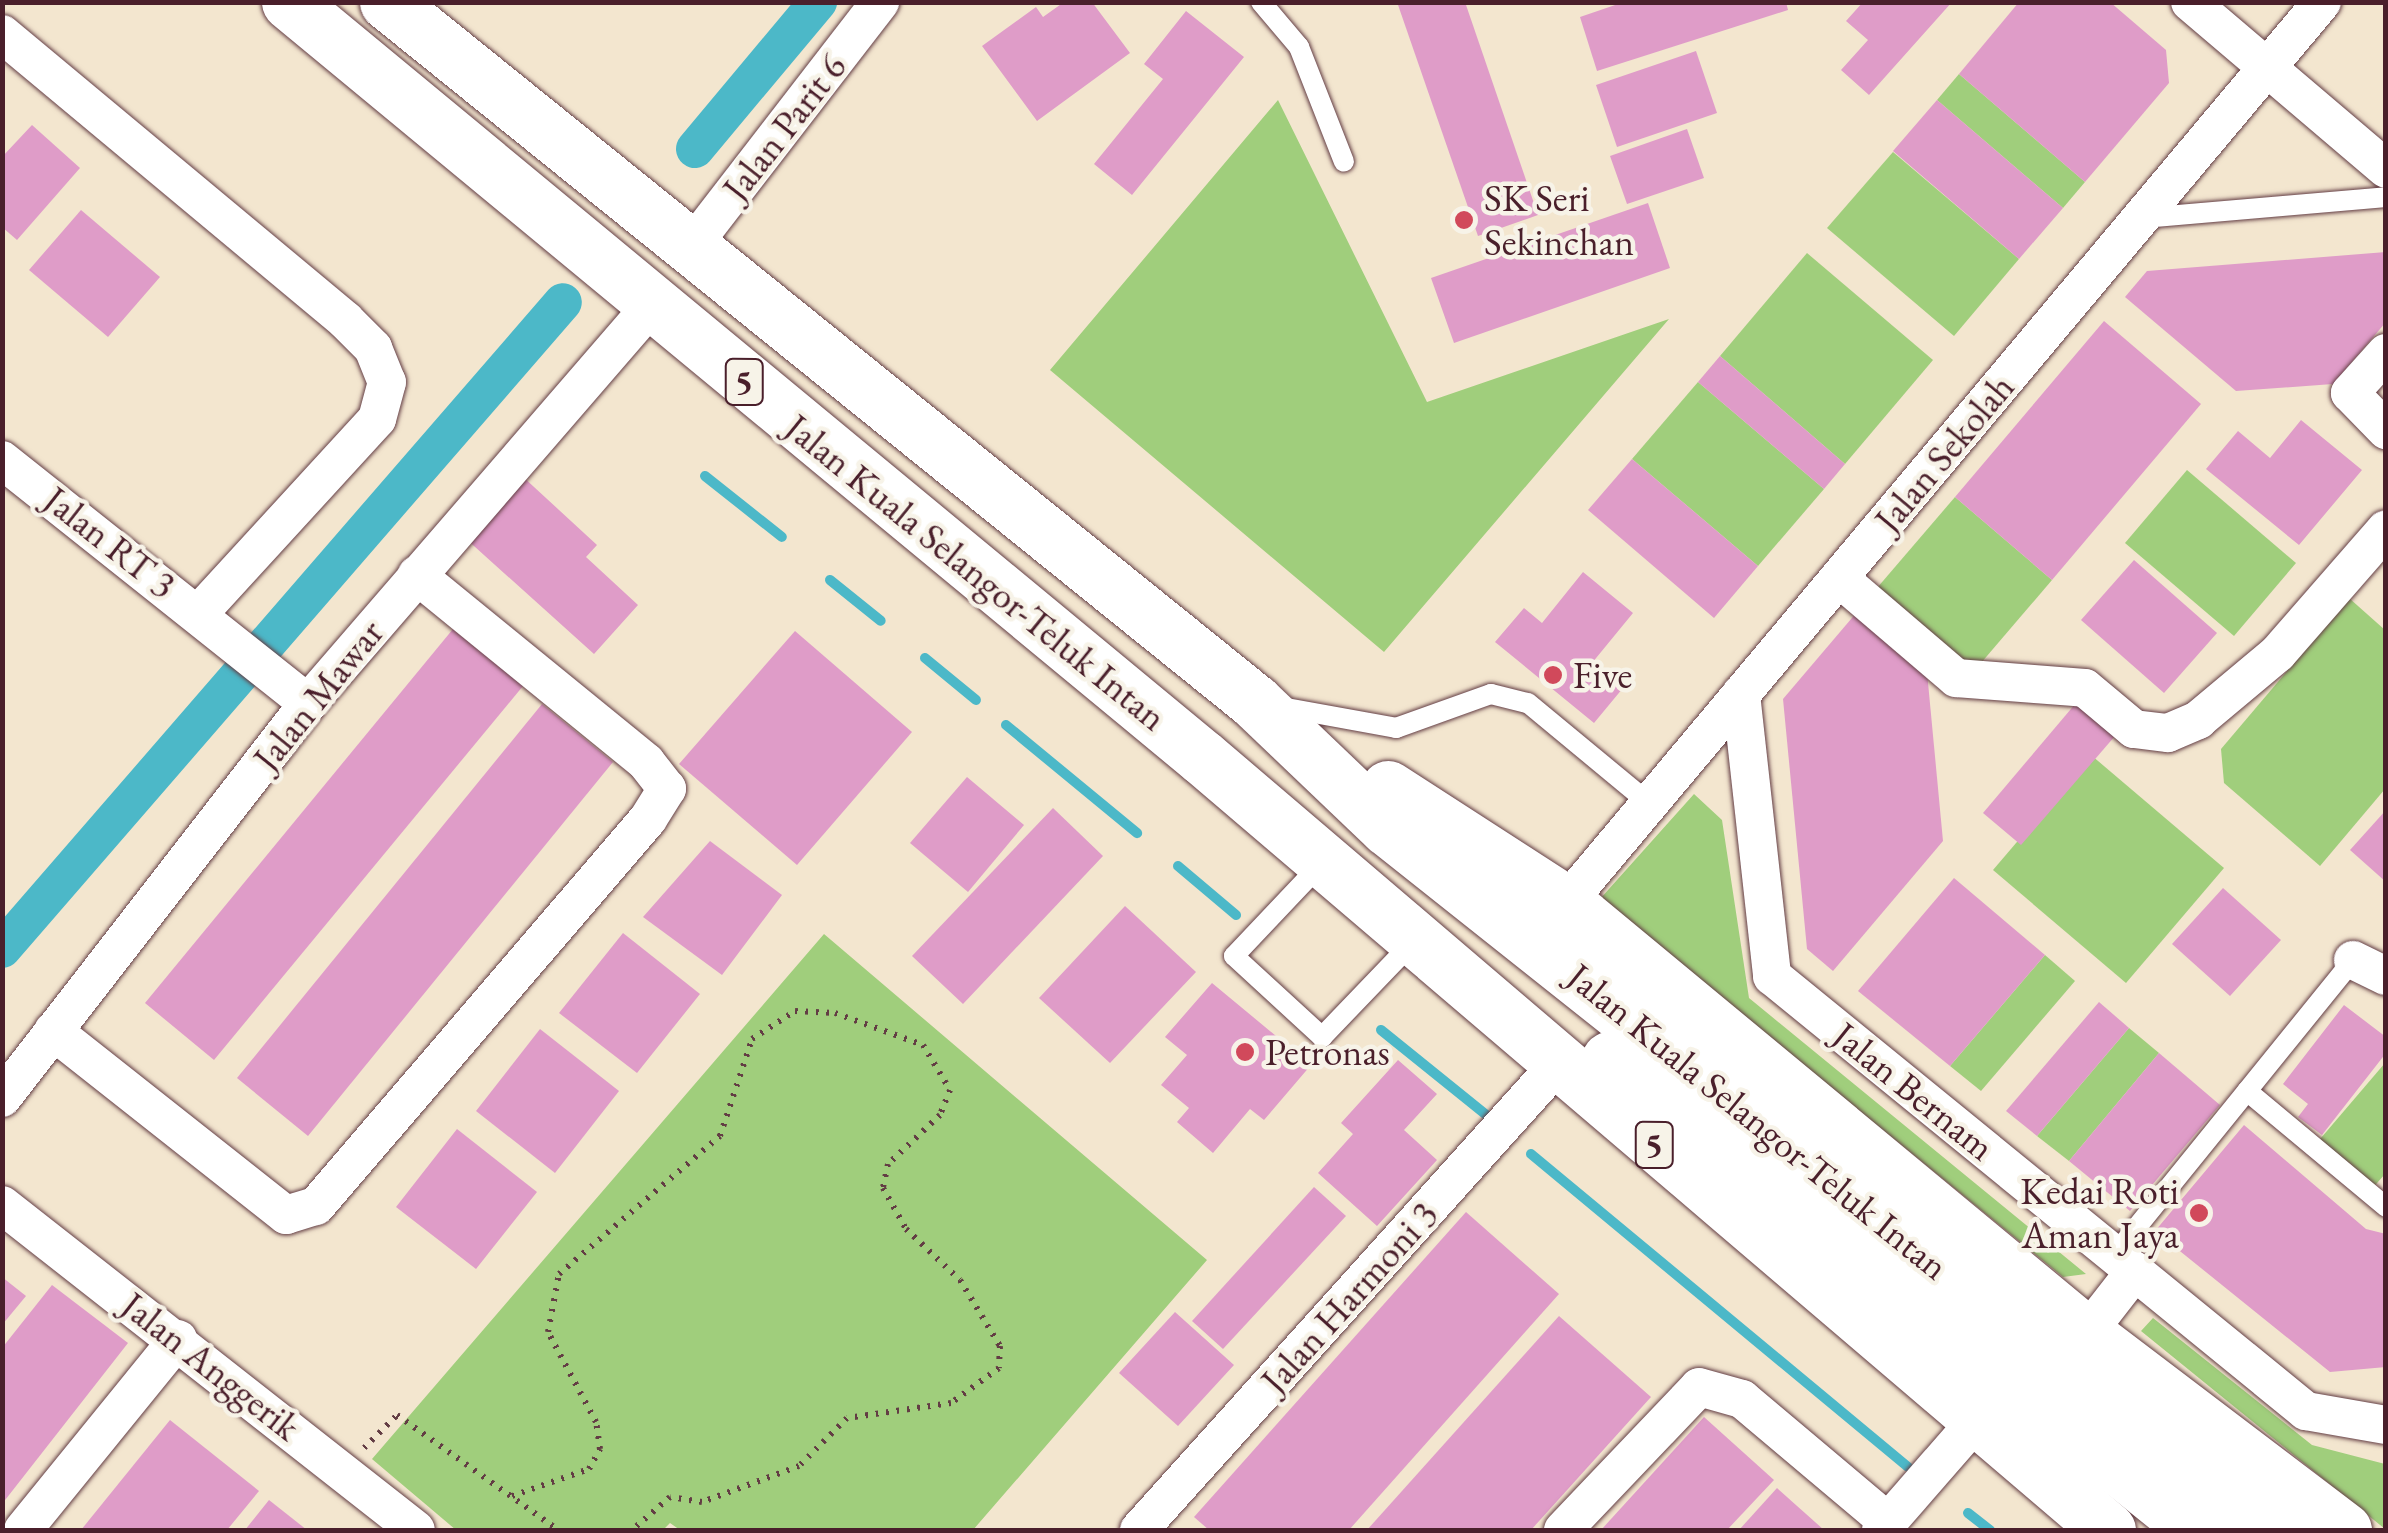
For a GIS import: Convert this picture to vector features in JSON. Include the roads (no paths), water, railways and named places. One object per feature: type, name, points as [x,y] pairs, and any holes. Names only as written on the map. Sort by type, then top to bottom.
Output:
[{"type":"highway","name":"Jalan Kuala Selangor-Teluk Intan","points":[[288,2],[1202,756],[1414,940],[1580,1057],[2196,1530]]},
{"type":"highway","name":"Jalan Kuala Selangor-Teluk Intan","points":[[388,2],[687,252],[1255,702],[1388,828],[2271,1530]]},
{"type":"highway","name":"Jalan Kuala Selangor-Teluk Intan","points":[[1255,702],[1566,903]]},
{"type":"highway","name":"Jalan Kuala Selangor-Teluk Intan","points":[[1202,756],[1364,855],[1976,1421],[2108,1530]]},
{"type":"highway","name":"5","points":[[1566,903],[2086,1334],[2344,1530]]},
{"type":"street","name":"Jalan Parit 6","points":[[687,252],[880,2]]},
{"type":"street","points":[[2190,2],[2386,169]]},
{"type":"street","name":"Jalan Sekolah","points":[[1566,903],[2322,2]]},
{"type":"street","points":[[2,34],[345,320],[373,348],[387,382],[376,419],[208,618]]},
{"type":"street","name":"Jalan Mawar","points":[[2,1098],[308,703],[652,306]]},
{"type":"street","points":[[2386,353],[2350,393],[2386,430]]},
{"type":"street","name":"Jalan RT 3","points":[[2,460],[208,618],[308,703]]},
{"type":"street","points":[[1839,578],[1956,678],[2085,688],[2134,729],[2168,733],[2198,720],[2278,653],[2386,530]]},
{"type":"street","points":[[53,1031],[286,1215],[316,1206],[648,819],[667,789],[646,762],[416,575]]},
{"type":"street","name":"Jalan Bernam","points":[[1741,694],[1772,976],[2306,1411],[2386,1426]]},
{"type":"street","name":"Jalan Harmoni 3","points":[[1139,1530],[1580,1057]]},
{"type":"street","name":"Jalan Anggerik","points":[[2,1205],[178,1339],[410,1528]]},
{"type":"street","points":[[2086,1334],[2125,1262]]},
{"type":"street","points":[[23,1530],[178,1339]]},
{"type":"street","points":[[1563,1530],[1699,1387],[1742,1399],[1885,1526],[1976,1421]]},
{"type":"lane","points":[[1260,2],[1299,47],[1344,162]]},
{"type":"lane","points":[[2141,218],[2386,197]]},
{"type":"lane","points":[[1255,702],[1396,728],[1491,694],[1528,703],[1650,803]]},
{"type":"lane","points":[[1322,863],[1234,956],[1322,1038],[1414,940]]},
{"type":"lane","points":[[2125,1262],[2247,1091],[2369,968]]},
{"type":"lane","points":[[2247,1091],[2386,1208]]},
{"type":"waterway","points":[[695,149],[818,2]]},
{"type":"waterway","points":[[2,949],[563,302]]},
{"type":"waterway","points":[[705,476],[782,537]]},
{"type":"waterway","points":[[830,580],[881,621]]},
{"type":"waterway","points":[[925,658],[976,700]]},
{"type":"waterway","points":[[1006,725],[1137,833]]},
{"type":"waterway","points":[[1178,866],[1236,915]]},
{"type":"waterway","points":[[1381,1030],[1485,1114]]},
{"type":"waterway","points":[[1531,1154],[1908,1467]]},
{"type":"waterway","points":[[1968,1513],[1990,1530]]},
{"type":"place","name":"SK Seri Sekinchan","points":[[1464,220]]},
{"type":"place","name":"Five","points":[[1553,675]]},
{"type":"place","name":"Petronas","points":[[1245,1052]]},
{"type":"place","name":"Kedai Roti Aman Jaya","points":[[2199,1213]]}]
